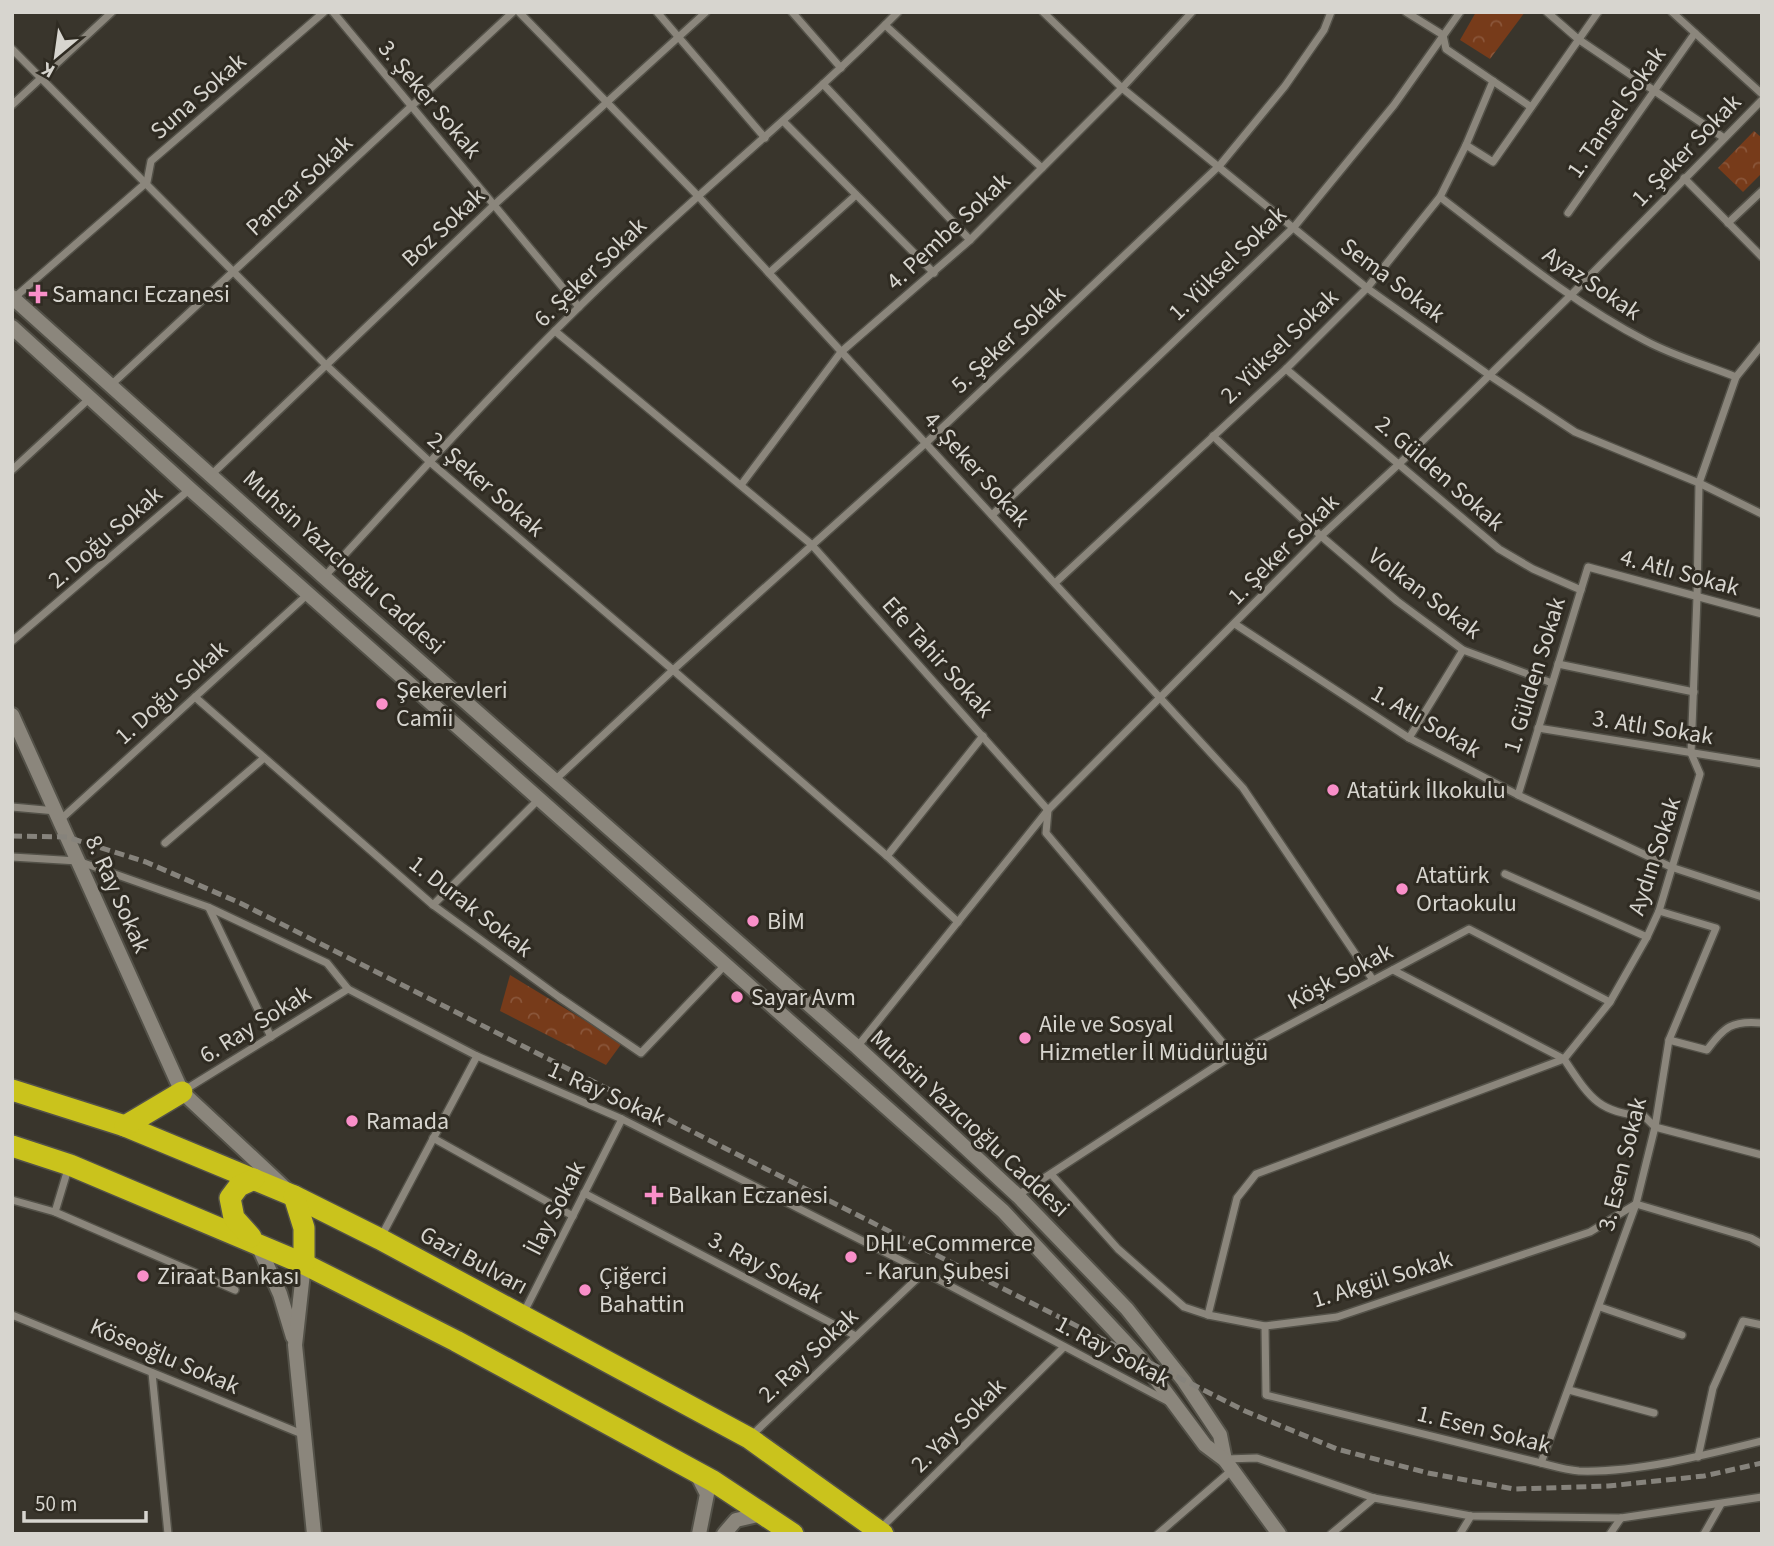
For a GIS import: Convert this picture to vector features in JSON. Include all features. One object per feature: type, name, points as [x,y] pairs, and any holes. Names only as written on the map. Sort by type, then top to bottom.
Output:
[{"type":"highway","name":"Gazi Bulvarı","points":[[12,1090],[125,1126],[294,1196],[380,1239],[748,1438],[881,1532]]},
{"type":"highway","points":[[125,1126],[182,1091]]},
{"type":"highway","points":[[12,1146],[70,1165],[304,1264],[456,1341],[696,1472],[793,1534]]},
{"type":"highway","points":[[254,1179],[239,1186],[230,1198],[234,1218],[257,1243]]},
{"type":"highway","points":[[294,1196],[304,1228],[304,1264]]},
{"type":"street","points":[[12,105],[112,12]]},
{"type":"street","name":"Suna Sokak","points":[[13,297],[146,182],[151,161],[324,12]]},
{"type":"street","name":"3. Şeker Sokak","points":[[333,12],[579,307]]},
{"type":"street","name":"Pancar Sokak","points":[[111,386],[513,12]]},
{"type":"street","name":"4. Şeker Sokak","points":[[519,12],[698,196],[1243,788],[1373,980]]},
{"type":"street","points":[[657,12],[765,138]]},
{"type":"street","name":"Boz Sokak","points":[[211,475],[494,205],[706,12]]},
{"type":"street","points":[[792,12],[841,68]]},
{"type":"street","name":"6. Şeker Sokak","points":[[324,577],[579,307],[698,196],[783,122],[898,12]]},
{"type":"street","name":"Sema Sokak","points":[[1043,12],[1122,88],[1220,165],[1367,288],[1489,375],[1575,432],[1699,483],[1762,514]]},
{"type":"street","name":"4. Pembe Sokak","points":[[741,485],[841,352],[970,240],[1122,88],[1191,12]]},
{"type":"street","name":"5. Şeker Sokak","points":[[556,779],[811,544],[927,442],[1220,165],[1285,86],[1324,30],[1331,12]]},
{"type":"street","points":[[1406,12],[1443,35],[1447,49],[1531,107]]},
{"type":"street","name":"1. Yüksel Sokak","points":[[992,515],[1294,227],[1394,105],[1460,12]]},
{"type":"street","points":[[1548,12],[1578,39],[1724,138]]},
{"type":"street","points":[[1466,145],[1493,162],[1598,12]]},
{"type":"street","points":[[1672,12],[1762,94]]},
{"type":"street","points":[[885,25],[1042,168]]},
{"type":"street","name":"1. Tansel Sokak","points":[[1568,213],[1695,33]]},
{"type":"street","name":"2. Şeker Sokak","points":[[12,49],[326,365],[430,462],[887,856],[958,922]]},
{"type":"street","name":"2. Yüksel Sokak","points":[[1055,583],[1286,369],[1367,288],[1440,197],[1493,81]]},
{"type":"street","points":[[823,84],[970,240]]},
{"type":"street","name":"1. Şeker Sokak","points":[[857,1047],[1048,810],[1321,536],[1400,463],[1570,296],[1762,100]]},
{"type":"street","points":[[783,122],[934,273]]},
{"type":"street","points":[[1684,178],[1762,257]]},
{"type":"street","points":[[1728,223],[1762,191]]},
{"type":"street","points":[[769,273],[856,195]]},
{"type":"street","name":"Ayaz Sokak","points":[[1440,197],[1570,296],[1649,343],[1736,377]]},
{"type":"street","name":"Muhsin Yazıcıoğlu Caddesi","points":[[13,297],[324,577],[857,1047],[1018,1196],[1127,1309],[1184,1381],[1220,1434],[1229,1465]]},
{"type":"street","name":"Muhsin Yazıcıoğlu Caddesi","points":[[12,327],[190,489],[1003,1211],[1141,1359],[1205,1445],[1229,1465],[1279,1534]]},
{"type":"street","name":"Efe Tahir Sokak","points":[[555,331],[811,544],[1048,810]]},
{"type":"street","name":"Aydın Sokak","points":[[1564,1059],[1610,1002],[1647,937],[1659,911],[1700,774],[1690,753],[1698,597],[1699,483],[1736,377],[1762,345]]},
{"type":"street","name":"2. Gülden Sokak","points":[[1286,369],[1499,549],[1533,569],[1581,590]]},
{"type":"street","points":[[12,470],[90,398]]},
{"type":"street","name":"Volkan Sokak","points":[[1213,436],[1396,601],[1463,650],[1552,683]]},
{"type":"street","name":"2. Doğu Sokak","points":[[12,641],[190,489]]},
{"type":"street","name":"1. Gülden Sokak","points":[[1518,795],[1588,566]]},
{"type":"street","name":"4. Atlı Sokak","points":[[1588,566],[1762,614]]},
{"type":"street","points":[[308,593],[324,577]]},
{"type":"street","name":"1. Doğu Sokak","points":[[58,816],[195,697],[308,593]]},
{"type":"street","name":"1. Atlı Sokak","points":[[1235,624],[1409,738],[1518,795],[1671,867],[1762,897]]},
{"type":"street","points":[[1409,738],[1463,650]]},
{"type":"street","points":[[1558,664],[1694,692]]},
{"type":"street","name":"1. Durak Sokak","points":[[195,697],[433,905],[641,1053],[726,964]]},
{"type":"street","name":"8. Ray Sokak","points":[[12,715],[182,1091]]},
{"type":"street","name":"3. Atlı Sokak","points":[[1538,728],[1762,764]]},
{"type":"street","points":[[887,856],[984,736]]},
{"type":"street","points":[[165,843],[264,758]]},
{"type":"street","points":[[433,905],[540,799]]},
{"type":"street","points":[[12,807],[58,816]]},
{"type":"street","points":[[1048,810],[1046,833],[1233,1055]]},
{"type":"street","name":"1. Ray Sokak","points":[[12,857],[78,861],[208,907],[327,963],[348,989],[477,1056],[622,1119],[924,1272],[1176,1406]]},
{"type":"street","points":[[1505,874],[1647,937]]},
{"type":"street","points":[[208,907],[271,1037]]},
{"type":"street","name":"3. Esen Sokak","points":[[1541,1464],[1636,1204],[1654,1127],[1668,1040],[1716,929],[1659,911]]},
{"type":"street","name":"Köşk Sokak","points":[[1018,1196],[1233,1055],[1469,929],[1610,1002]]},
{"type":"street","points":[[1393,970],[1564,1059],[1602,1107],[1622,1115],[1644,1116],[1654,1127],[1762,1155]]},
{"type":"street","name":"6. Ray Sokak","points":[[182,1091],[348,989]]},
{"type":"street","points":[[1668,1040],[1707,1050],[1720,1032],[1731,1024],[1762,1023]]},
{"type":"street","points":[[380,1239],[477,1056]]},
{"type":"street","points":[[1208,1315],[1237,1198],[1256,1174],[1564,1059]]},
{"type":"street","points":[[182,1091],[294,1196]]},
{"type":"street","name":"İlay Sokak","points":[[522,1316],[622,1119]]},
{"type":"street","points":[[433,1138],[573,1216]]},
{"type":"street","points":[[55,1212],[70,1165]]},
{"type":"street","name":"1. Akgül Sokak","points":[[1051,1174],[1118,1249],[1184,1307],[1208,1315],[1265,1326],[1337,1317],[1590,1232],[1636,1204]]},
{"type":"street","name":"3. Ray Sokak","points":[[584,1193],[856,1336]]},
{"type":"street","points":[[1003,1211],[1018,1196]]},
{"type":"street","points":[[12,1200],[55,1212],[235,1290]]},
{"type":"street","points":[[1636,1204],[1751,1238],[1762,1244]]},
{"type":"street","points":[[257,1243],[280,1294],[295,1345]]},
{"type":"street","points":[[304,1264],[295,1345],[314,1534]]},
{"type":"street","name":"2. Ray Sokak","points":[[748,1438],[924,1272]]},
{"type":"street","points":[[1600,1307],[1682,1335]]},
{"type":"street","name":"Köseoğlu Sokak","points":[[12,1315],[302,1434]]},
{"type":"street","points":[[1698,1457],[1713,1388],[1743,1321],[1762,1325]]},
{"type":"street","name":"1. Esen Sokak","points":[[1265,1326],[1266,1395],[1541,1464],[1578,1471],[1637,1467],[1698,1457],[1762,1441]]},
{"type":"street","name":"2. Yay Sokak","points":[[881,1532],[1064,1347]]},
{"type":"street","points":[[152,1373],[168,1534]]},
{"type":"street","points":[[1569,1390],[1654,1413]]},
{"type":"street","points":[[1158,1534],[1229,1465],[1257,1458],[1374,1498],[1471,1516],[1621,1518],[1762,1497]]},
{"type":"street","points":[[696,1472],[707,1494],[699,1534]]},
{"type":"street","points":[[1331,1534],[1374,1498]]},
{"type":"street","points":[[1704,1534],[1721,1504]]},
{"type":"street","points":[[724,1534],[736,1520],[762,1514]]},
{"type":"street","points":[[1460,1534],[1471,1516]]},
{"type":"street","points":[[1610,1534],[1621,1518]]},
{"type":"green space","points":[[1476,12],[1525,12],[1490,59],[1460,40]]},
{"type":"green space","points":[[1754,131],[1762,138],[1762,173],[1743,192],[1718,168]]},
{"type":"green space","points":[[510,975],[622,1043],[606,1065],[500,1011]]},
{"type":"railway","points":[[12,836],[67,837],[146,862],[240,903],[1245,1411],[1337,1449],[1428,1473],[1514,1489],[1608,1486],[1704,1476],[1762,1463]]},
{"type":"place","name":"Samancı Eczanesi","points":[[38,294]]},
{"type":"place","name":"Şekerevleri Camii","points":[[382,704]]},
{"type":"place","name":"Atatürk İlkokulu","points":[[1333,790]]},
{"type":"place","name":"Atatürk Ortaokulu","points":[[1402,889]]},
{"type":"place","name":"BİM","points":[[753,921]]},
{"type":"place","name":"Sayar Avm","points":[[737,997]]},
{"type":"place","name":"Aile ve Sosyal Hizmetler İl Müdürlüğü","points":[[1025,1038]]},
{"type":"place","name":"Ramada","points":[[352,1121]]},
{"type":"place","name":"Balkan Eczanesi","points":[[654,1195]]},
{"type":"place","name":"DHL eCommerce - Karun Şubesi","points":[[851,1257]]},
{"type":"place","name":"Ziraat Bankası","points":[[143,1276]]},
{"type":"place","name":"Çiğerci Bahattin","points":[[585,1290]]}]
